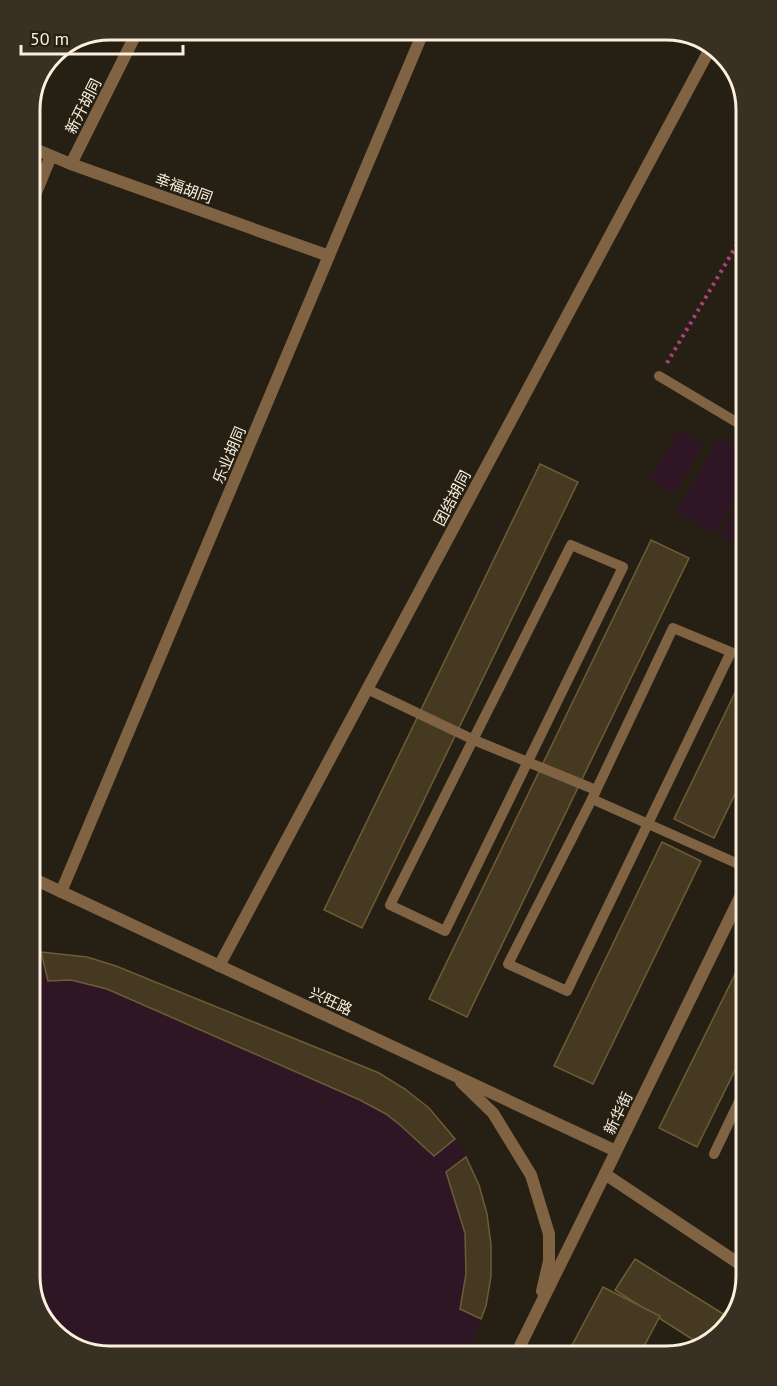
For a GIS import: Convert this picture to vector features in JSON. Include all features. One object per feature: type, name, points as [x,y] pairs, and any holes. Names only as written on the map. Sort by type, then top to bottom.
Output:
[{"type":"street","name":"新开胡同","points":[[71,164],[133,40]]},
{"type":"street","name":"乐业胡同","points":[[61,892],[420,41]]},
{"type":"street","name":"团结胡同","points":[[219,966],[708,53]]},
{"type":"street","name":"幸福胡同","points":[[41,152],[329,256]]},
{"type":"street","points":[[41,181],[51,156]]},
{"type":"street","name":"兴旺路","points":[[40,882],[616,1151]]},
{"type":"street","name":"新华街","points":[[520,1346],[736,904]]},
{"type":"street","points":[[448,1071],[493,1113],[531,1175],[549,1234],[549,1261],[538,1309]]},
{"type":"street","points":[[605,1174],[736,1262]]},
{"type":"lane","points":[[659,376],[736,422]]},
{"type":"lane","points":[[571,545],[622,567],[445,931],[390,905],[474,740],[571,545]]},
{"type":"lane","points":[[673,628],[731,652],[567,991],[508,964],[594,795],[673,628]]},
{"type":"lane","points":[[367,689],[474,740],[528,762],[648,824],[736,863]]},
{"type":"lane","points":[[714,1154],[736,1108]]},
{"type":"path","points":[[659,376],[736,246]]},
{"type":"shaded area","points":[[679,429],[704,444],[674,495],[649,480]]},
{"type":"shaded area","points":[[719,437],[736,447],[736,498],[715,534],[676,511]]},
{"type":"shaded area","points":[[736,506],[736,545],[719,535]]},
{"type":"shaded area","points":[[57,952],[87,957],[116,966],[379,1073],[428,1107],[451,1132],[468,1160],[481,1191],[488,1223],[491,1256],[488,1289],[480,1321],[470,1346],[106,1345],[88,1342],[64,1328],[46,1303],[40,1276],[40,953]]},
{"type":"building","points":[[540,464],[578,482],[362,928],[324,910]]},
{"type":"building","points":[[651,540],[689,558],[467,1017],[429,999]]},
{"type":"building","points":[[736,691],[736,792],[714,838],[674,819]]},
{"type":"building","points":[[662,842],[701,861],[593,1084],[554,1066]]},
{"type":"building","points":[[41,952],[87,957],[116,966],[379,1073],[405,1089],[429,1108],[455,1139],[434,1156],[386,1114],[360,1100],[107,989],[71,980],[48,981]]},
{"type":"building","points":[[736,972],[736,1068],[697,1147],[659,1128]]},
{"type":"building","points":[[466,1157],[479,1185],[487,1214],[491,1245],[491,1276],[486,1306],[481,1319],[460,1309],[466,1274],[465,1233],[446,1172]]},
{"type":"building","points":[[635,1259],[725,1315],[709,1331],[694,1340],[615,1290]]},
{"type":"building","points":[[603,1287],[660,1316],[644,1346],[572,1346]]}]
